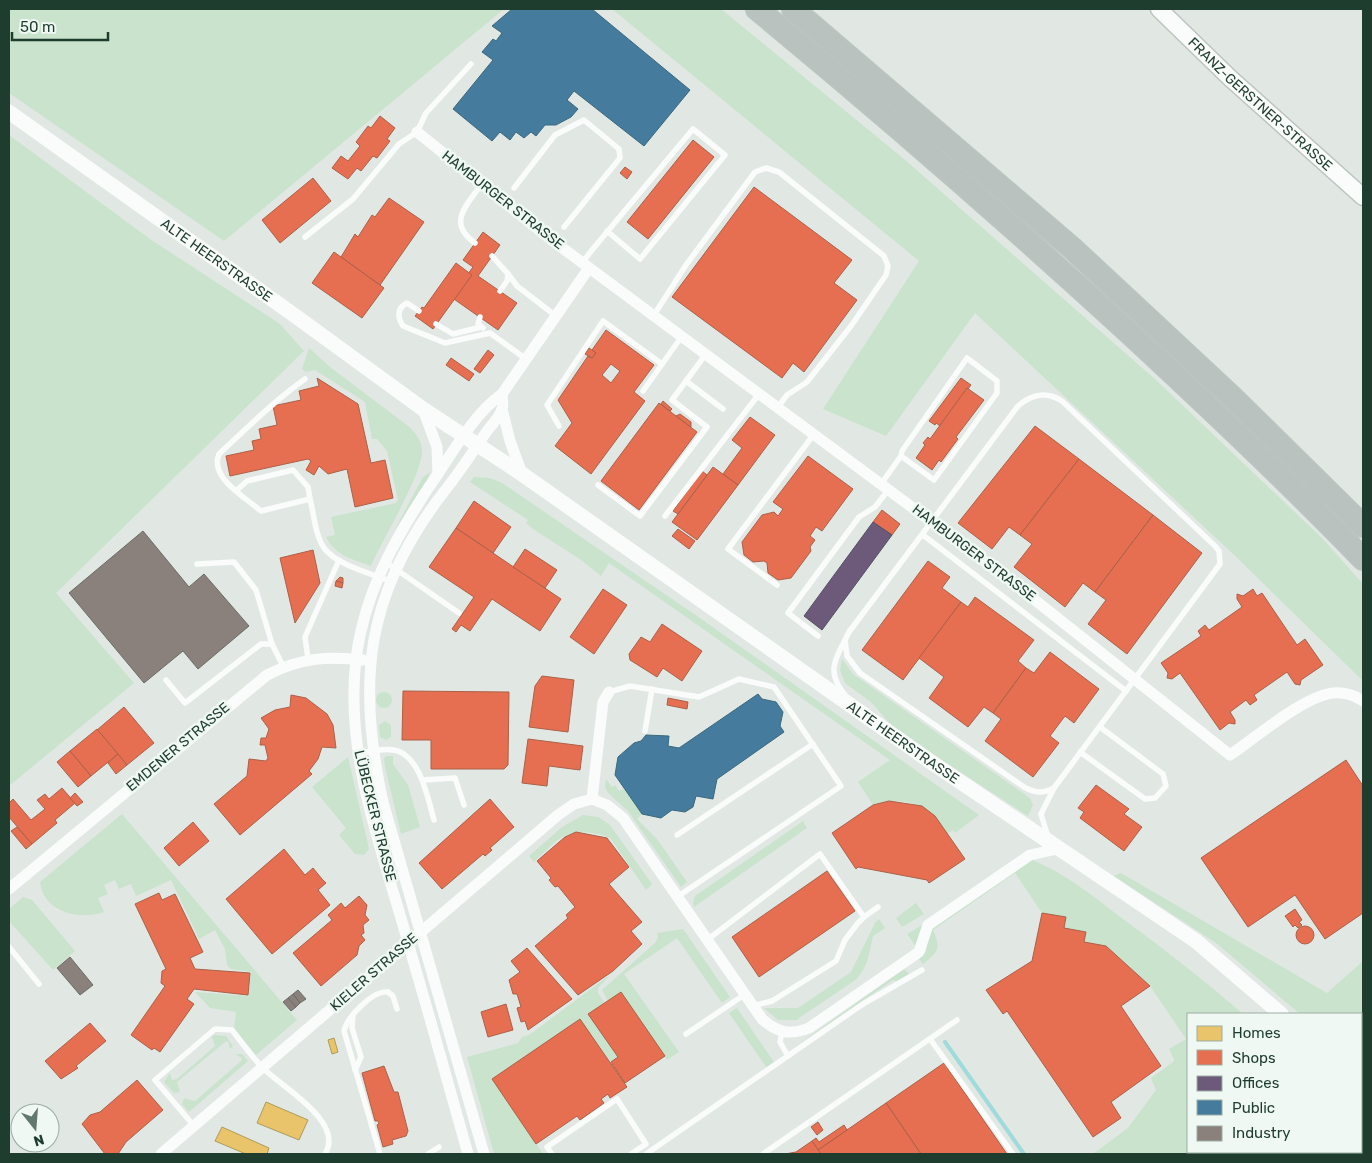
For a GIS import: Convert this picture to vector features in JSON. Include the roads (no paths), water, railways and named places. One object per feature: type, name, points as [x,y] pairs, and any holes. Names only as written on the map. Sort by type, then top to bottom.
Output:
[{"type":"highway","points":[[757,9],[949,170],[1051,262],[1215,412],[1363,559]]},
{"type":"highway","points":[[793,9],[1072,248],[1232,397],[1363,526]]},
{"type":"main road","name":"FRANZ-GERSTNER-STRASSE","points":[[1159,9],[1230,78],[1363,197]]},
{"type":"street","name":"ALTE HEERSTRASSE","points":[[9,112],[306,323],[422,409],[522,474],[862,713],[1054,846],[1196,941],[1280,1013]]},
{"type":"street","name":"HAMBURGER STRASSE","points":[[417,132],[481,186],[1043,605],[1230,755],[1304,704],[1318,697],[1342,693],[1363,701]]},
{"type":"street","points":[[464,436],[488,404],[502,394],[556,316],[586,265]]},
{"type":"street","points":[[502,394],[502,409],[510,441],[522,474]]},
{"type":"street","points":[[422,409],[437,447],[438,474]]},
{"type":"street","points":[[478,445],[502,409]]},
{"type":"street","name":"LÜBECKER STRASSE","points":[[464,436],[394,542],[378,576],[369,601],[356,659],[355,725],[358,753],[373,819],[468,1154]]},
{"type":"street","name":"LÜBECKER STRASSE","points":[[478,445],[420,527],[395,568],[380,611],[370,660],[368,688],[372,752],[397,856],[484,1154]]},
{"type":"street","name":"EMDENER STRASSE","points":[[9,890],[266,675],[283,666],[308,659],[370,660]]},
{"type":"street","points":[[609,692],[603,702],[592,799],[607,804],[623,818],[752,1006],[762,1019],[782,1032],[796,1033],[808,1028],[908,960],[919,952],[928,925],[1030,855],[1054,846]]},
{"type":"street","name":"KIELER STRASSE","points":[[161,1154],[558,815],[574,804],[592,799]]},
{"type":"lane","points":[[305,237],[353,199],[399,144],[417,132],[426,113],[471,64]]},
{"type":"lane","points":[[514,188],[555,135],[584,120],[619,149],[620,158],[564,227]]},
{"type":"lane","points":[[586,265],[608,231],[692,129],[724,155],[640,259],[608,231]]},
{"type":"lane","points":[[654,315],[686,265],[755,172],[766,168],[779,172],[884,256],[888,266],[886,275],[820,366],[807,382],[787,395],[778,407]]},
{"type":"lane","points":[[475,243],[466,237],[461,229],[460,220],[463,210],[481,186]]},
{"type":"lane","points":[[492,256],[517,286],[556,316]]},
{"type":"lane","points":[[500,291],[507,281],[508,274]]},
{"type":"lane","points":[[419,311],[407,303],[398,312],[399,320],[403,326],[445,344],[490,333]]},
{"type":"lane","points":[[480,318],[478,324],[481,327],[526,359]]},
{"type":"lane","points":[[559,426],[547,405],[603,321],[662,364]]},
{"type":"lane","points":[[436,324],[453,334],[481,327]]},
{"type":"lane","points":[[642,391],[682,336]]},
{"type":"lane","points":[[598,485],[640,516],[707,427],[672,400],[706,354]]},
{"type":"lane","points":[[818,636],[788,613],[859,516],[875,507],[902,451],[967,358],[997,381],[997,393],[934,480],[901,456]]},
{"type":"lane","points":[[305,378],[270,404],[252,425],[219,454],[216,460],[220,474],[261,511],[310,499]]},
{"type":"lane","points":[[686,381],[723,409]]},
{"type":"lane","points":[[665,516],[760,394]]},
{"type":"lane","points":[[862,713],[842,691],[833,670],[837,654],[845,640],[1018,406],[1034,395],[1053,396],[1062,401],[1220,551],[1220,564],[1054,788],[1041,814],[1054,846]]},
{"type":"lane","points":[[778,585],[728,549],[814,434]]},
{"type":"lane","points":[[237,490],[247,481],[292,470],[308,487],[320,540],[330,554],[339,560],[390,581]]},
{"type":"lane","points":[[923,534],[1126,691]]},
{"type":"lane","points":[[308,659],[305,637],[339,560]]},
{"type":"lane","points":[[384,561],[459,613]]},
{"type":"lane","points":[[197,564],[234,562],[256,590],[272,644],[283,666]]},
{"type":"lane","points":[[845,640],[847,656],[860,673],[1024,787],[1036,793],[1054,788]]},
{"type":"lane","points":[[166,680],[185,704],[261,644],[272,644]]},
{"type":"lane","points":[[609,692],[630,686],[699,697],[739,679],[774,687],[841,786],[677,897]]},
{"type":"lane","points":[[645,730],[652,689]]},
{"type":"lane","points":[[1080,752],[1145,799],[1155,798],[1166,786],[1163,774],[1100,727]]},
{"type":"lane","points":[[677,835],[812,744]]},
{"type":"lane","points":[[358,753],[394,750],[402,753],[414,765],[422,780],[434,820]]},
{"type":"lane","points":[[422,780],[455,778],[464,805]]},
{"type":"lane","points":[[707,940],[820,854],[864,916]]},
{"type":"lane","points":[[752,1006],[772,1001],[836,961],[845,940],[864,916],[878,907]]},
{"type":"lane","points":[[9,947],[39,984]]},
{"type":"lane","points":[[646,1154],[863,1004],[922,970]]},
{"type":"lane","points":[[380,1154],[344,1031],[345,1023],[353,1013],[377,993],[383,991],[393,996],[397,1009]]},
{"type":"lane","points":[[686,1034],[744,995]]},
{"type":"lane","points":[[353,1013],[352,1028],[361,1057],[355,1070]]},
{"type":"lane","points":[[763,1154],[957,1020]]},
{"type":"lane","points":[[194,1126],[155,1080],[215,1029],[232,1030],[262,1067],[320,1116],[328,1138],[325,1154]]},
{"type":"lane","points":[[782,1032],[780,1042],[788,1056]]},
{"type":"lane","points":[[930,1039],[1013,1154]]},
{"type":"lane","points":[[552,1154],[547,1147],[616,1099],[646,1144],[631,1154]]},
{"type":"lane","points":[[428,1154],[439,1147]]},
{"type":"waterway","points":[[945,1042],[1024,1154]]}]
